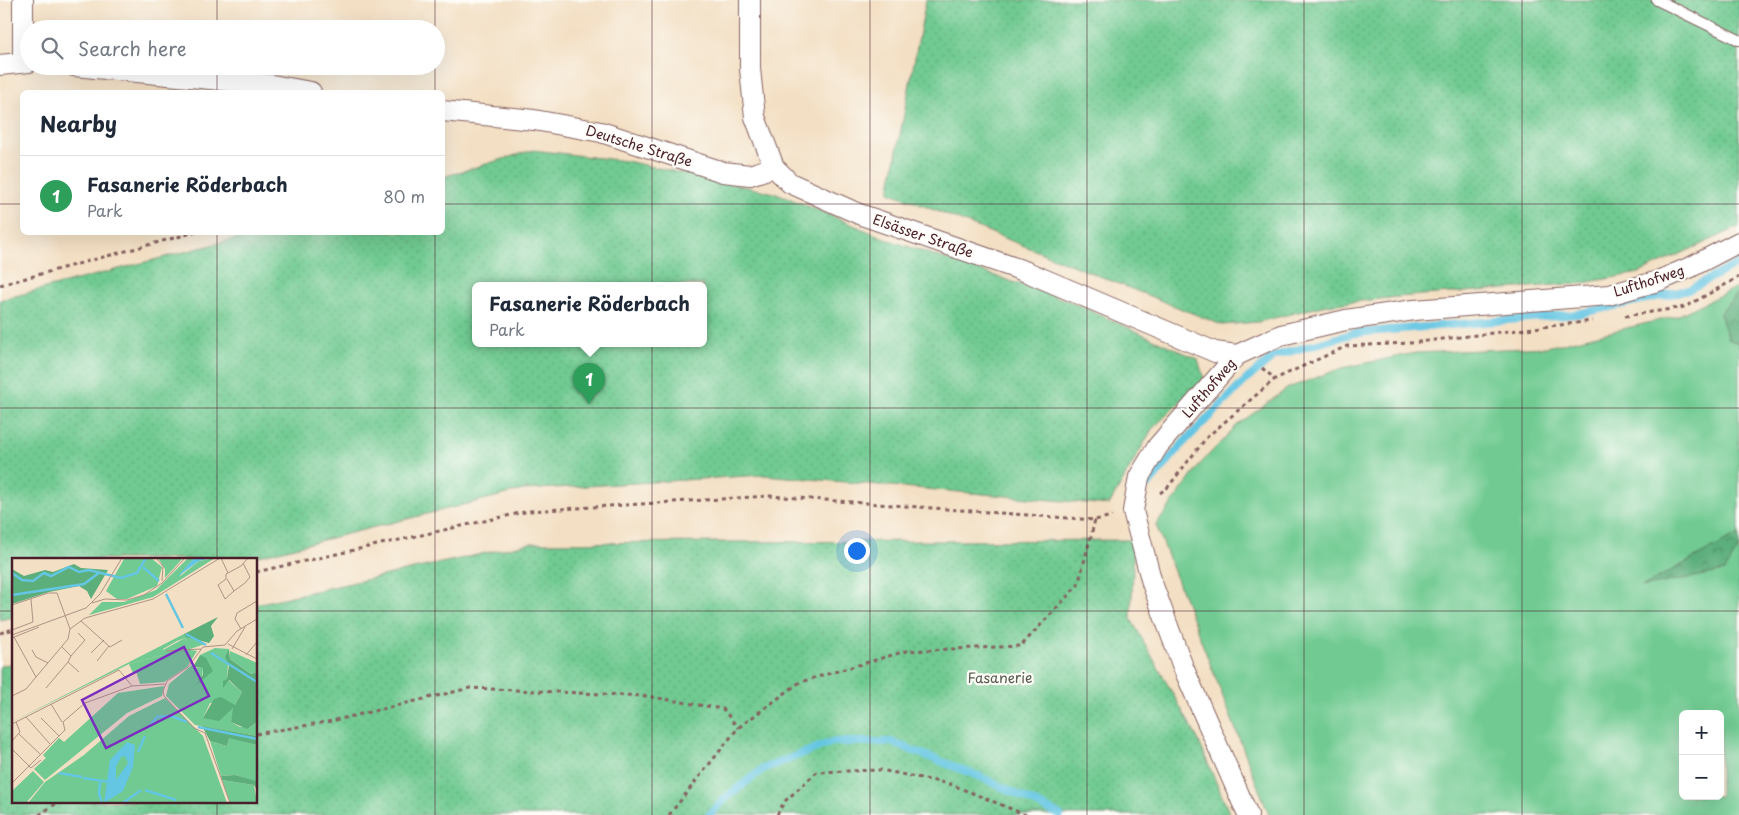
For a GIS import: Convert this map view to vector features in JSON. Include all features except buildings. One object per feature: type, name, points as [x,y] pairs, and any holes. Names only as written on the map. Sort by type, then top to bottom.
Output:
[{"type":"street","points":[[23,0],[24,20]]},
{"type":"street","name":"Elsässer Straße","points":[[750,0],[750,70],[755,117],[774,167],[790,183],[859,214],[1027,272],[1215,352],[1237,355]]},
{"type":"street","points":[[0,65],[20,63]]},
{"type":"street","points":[[168,75],[272,85],[300,90]]},
{"type":"street","name":"Deutsche Straße","points":[[445,111],[534,120],[601,132],[723,172],[750,175],[774,167]]},
{"type":"street","name":"Lufthofweg","points":[[1248,815],[1183,667],[1152,583],[1133,511],[1139,477],[1158,446],[1237,355],[1281,335],[1346,320],[1414,310],[1609,295],[1666,278],[1692,267],[1739,242]]},
{"type":"lane","points":[[1657,0],[1739,40]]},
{"type":"path","points":[[0,285],[185,235]]},
{"type":"path","points":[[1618,317],[1685,307],[1739,277]]},
{"type":"path","points":[[1133,511],[1168,488],[1207,437],[1275,379],[1347,346],[1410,343],[1599,320]]},
{"type":"path","points":[[258,572],[528,511],[770,496],[1096,520],[1078,585],[1021,646],[906,651],[800,682],[738,728],[669,815]]},
{"type":"path","points":[[258,734],[332,721],[470,688],[646,696],[724,709],[738,728]]},
{"type":"path","points":[[777,815],[784,802],[817,772],[881,770],[950,784],[1026,815]]},
{"type":"path","points":[[39,815],[58,802]]},
{"type":"green space","points":[[926,0],[1739,0],[1739,227],[1639,273],[1583,283],[1397,297],[1327,305],[1258,322],[1222,325],[889,192]]},
{"type":"green space","points":[[533,150],[626,161],[779,194],[889,240],[1069,301],[1198,359],[1204,379],[1152,429],[1109,505],[764,475],[523,490],[251,558],[12,558],[12,617],[0,620],[0,300],[249,235],[445,235],[445,176]]},
{"type":"green space","points":[[1739,286],[1739,291],[1720,313],[1728,339],[1739,343],[1739,534],[1643,586],[1724,571],[1739,547],[1739,815],[1269,815],[1156,525],[1202,462],[1236,426],[1288,388],[1342,368],[1415,353],[1547,347],[1677,316]]},
{"type":"green space","points":[[1739,291],[1739,343],[1728,339],[1720,313]]},
{"type":"green space","points":[[1739,534],[1739,547],[1725,571],[1641,587]]},
{"type":"green space","name":"Fasanerie","points":[[1134,540],[1131,619],[1197,737],[1230,815],[0,815],[0,666],[12,663],[12,802],[258,802],[258,604],[531,543]]},
{"type":"waterway","points":[[1149,484],[1185,441],[1248,378],[1275,356],[1355,333],[1577,314],[1688,290],[1739,263]]},
{"type":"waterway","points":[[709,815],[728,796],[763,769],[832,742],[891,742],[981,777],[1060,815]]},
{"type":"place","name":"Fasanerie Röderbach","points":[[589,404]]}]
